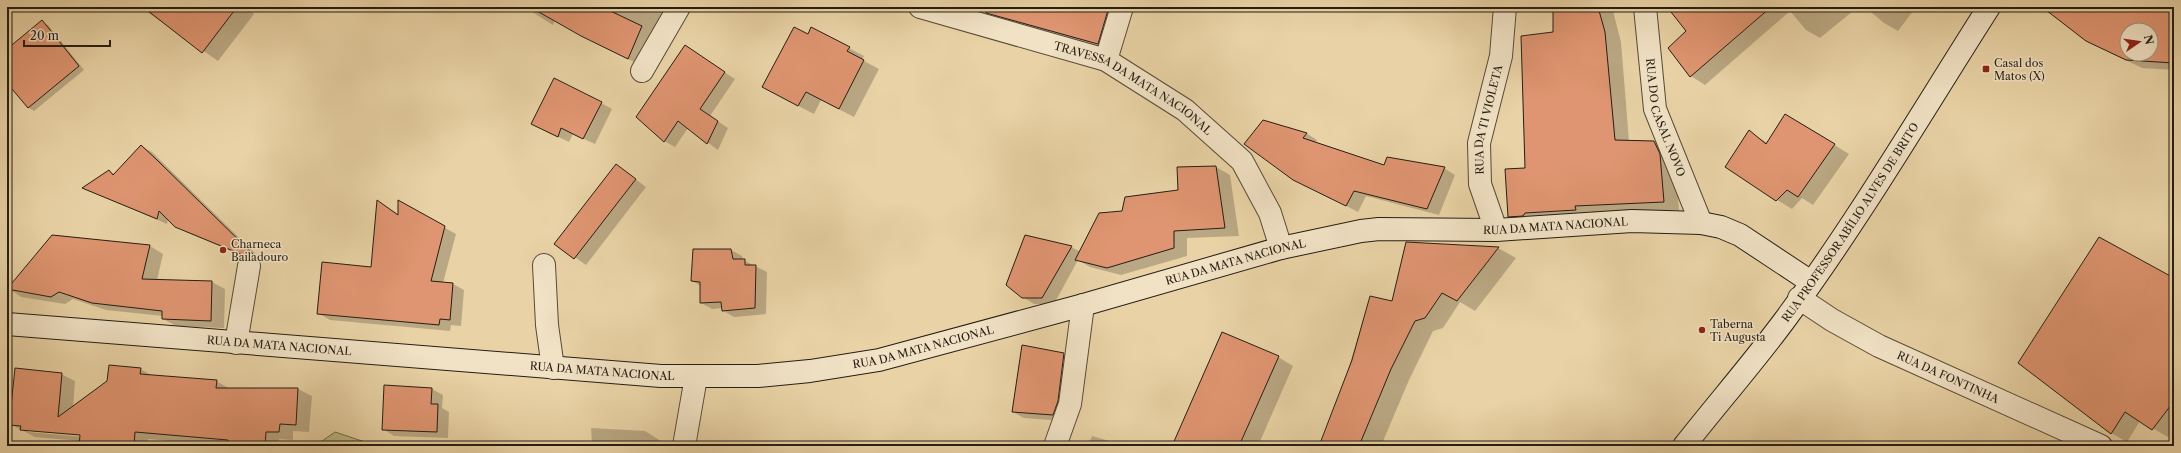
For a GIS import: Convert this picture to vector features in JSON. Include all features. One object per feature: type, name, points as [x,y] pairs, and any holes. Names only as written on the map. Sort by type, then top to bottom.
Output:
[{"type":"street","points":[[642,71],[679,7]]},
{"type":"street","name":"TRAVESSA DA MATA NACIONAL","points":[[920,7],[1106,60],[1185,110],[1242,162],[1270,213],[1281,248]]},
{"type":"street","points":[[1106,60],[1122,7]]},
{"type":"street","name":"RUA DA TI VIOLETA","points":[[1496,230],[1480,184],[1479,143],[1501,56],[1505,7]]},
{"type":"street","name":"RUA DO CASAL NOVO","points":[[1645,7],[1655,109],[1701,223]]},
{"type":"street","name":"RUA PROFESSOR ABÍLIO ALVES DE BRITO","points":[[1684,446],[1784,321],[1856,217],[1989,7]]},
{"type":"street","name":"RUA DA MATA NACIONAL","points":[[7,324],[553,368],[696,377],[758,376],[844,367],[878,360],[1083,305],[1281,248],[1361,231],[1379,229],[1496,230],[1632,221],[1701,223],[1721,227],[1740,235],[1805,290]]},
{"type":"street","points":[[544,265],[547,325],[553,368]]},
{"type":"street","points":[[236,343],[250,266]]},
{"type":"street","name":"RUA DA FONTINHA","points":[[1805,290],[1832,320],[1879,346],[2101,446]]},
{"type":"street","points":[[1055,446],[1070,404],[1083,305]]},
{"type":"street","points":[[684,446],[696,377]]},
{"type":"shaded area","points":[[335,432],[377,446],[315,446]]},
{"type":"building","points":[[143,7],[237,7],[202,53]]},
{"type":"building","points":[[530,7],[602,7],[642,26],[628,59],[581,36]]},
{"type":"building","points":[[987,7],[1095,7],[1108,10],[1098,44],[986,13]]},
{"type":"building","points":[[1553,7],[1598,7],[1605,32],[1615,140],[1654,141],[1660,154],[1664,202],[1575,206],[1576,210],[1525,213],[1523,216],[1508,217],[1505,169],[1525,168],[1521,36],[1553,32]]},
{"type":"building","points":[[1667,7],[1771,7],[1690,77],[1668,48],[1686,31]]},
{"type":"building","points":[[2042,7],[2165,7],[2174,12],[2174,63],[2158,62],[2159,22],[2119,22],[2119,57],[2086,41]]},
{"type":"building","points":[[42,20],[79,66],[28,108],[7,83],[7,49]]},
{"type":"building","points":[[794,27],[808,34],[811,27],[850,47],[847,51],[864,60],[839,109],[806,92],[798,106],[762,87]]},
{"type":"building","points":[[685,45],[725,72],[700,109],[718,121],[707,144],[678,121],[664,142],[636,117]]},
{"type":"building","points":[[554,78],[602,102],[583,139],[561,128],[558,137],[531,124]]},
{"type":"building","points":[[1785,114],[1835,144],[1798,197],[1787,190],[1776,201],[1725,167],[1749,130],[1766,144]]},
{"type":"building","points":[[1263,120],[1307,133],[1303,138],[1384,165],[1387,157],[1445,167],[1427,209],[1354,191],[1346,206],[1293,180],[1244,144]]},
{"type":"building","points":[[141,145],[254,255],[243,255],[175,227],[159,211],[157,219],[82,188],[109,170],[113,175]]},
{"type":"building","points":[[616,164],[636,179],[574,259],[554,244]]},
{"type":"building","points":[[1216,166],[1225,228],[1174,231],[1174,248],[1107,268],[1075,260],[1099,213],[1122,211],[1125,197],[1178,190],[1177,167]]},
{"type":"building","points":[[377,200],[398,215],[398,200],[445,226],[431,281],[453,283],[450,320],[440,319],[439,325],[317,314],[322,262],[371,267]]},
{"type":"building","points":[[52,235],[150,245],[142,279],[212,281],[211,321],[162,319],[162,311],[92,303],[59,292],[51,297],[7,289]]},
{"type":"building","points":[[1025,235],[1072,246],[1042,298],[1022,298],[1006,285]]},
{"type":"building","points":[[2099,237],[2174,278],[2174,401],[2152,430],[2125,412],[2111,434],[2018,363]]},
{"type":"building","points":[[1406,242],[1499,247],[1457,301],[1442,293],[1425,318],[1415,321],[1391,369],[1359,446],[1319,446],[1352,360],[1370,296],[1392,301]]},
{"type":"building","points":[[693,249],[731,249],[733,259],[745,259],[745,265],[756,265],[755,308],[722,311],[721,302],[700,303],[700,282],[691,281]]},
{"type":"building","points":[[1222,332],[1279,356],[1239,446],[1172,446]]},
{"type":"building","points":[[1022,345],[1064,353],[1058,401],[1053,415],[1012,412]]},
{"type":"building","points":[[109,365],[141,368],[140,374],[217,380],[216,388],[298,388],[296,425],[280,424],[279,432],[266,432],[265,446],[228,446],[228,440],[135,432],[134,446],[79,446],[80,435],[20,430],[21,426],[9,425],[15,368],[62,373],[58,417],[107,381]]},
{"type":"building","points":[[384,385],[432,388],[431,404],[438,404],[437,432],[382,430]]},
{"type":"place","name":"Casal dos Matos (X)","points":[[1986,69]]},
{"type":"place","name":"Charneca Bailadouro","points":[[223,250]]},
{"type":"place","name":"Taberna Ti Augusta","points":[[1702,330]]}]
